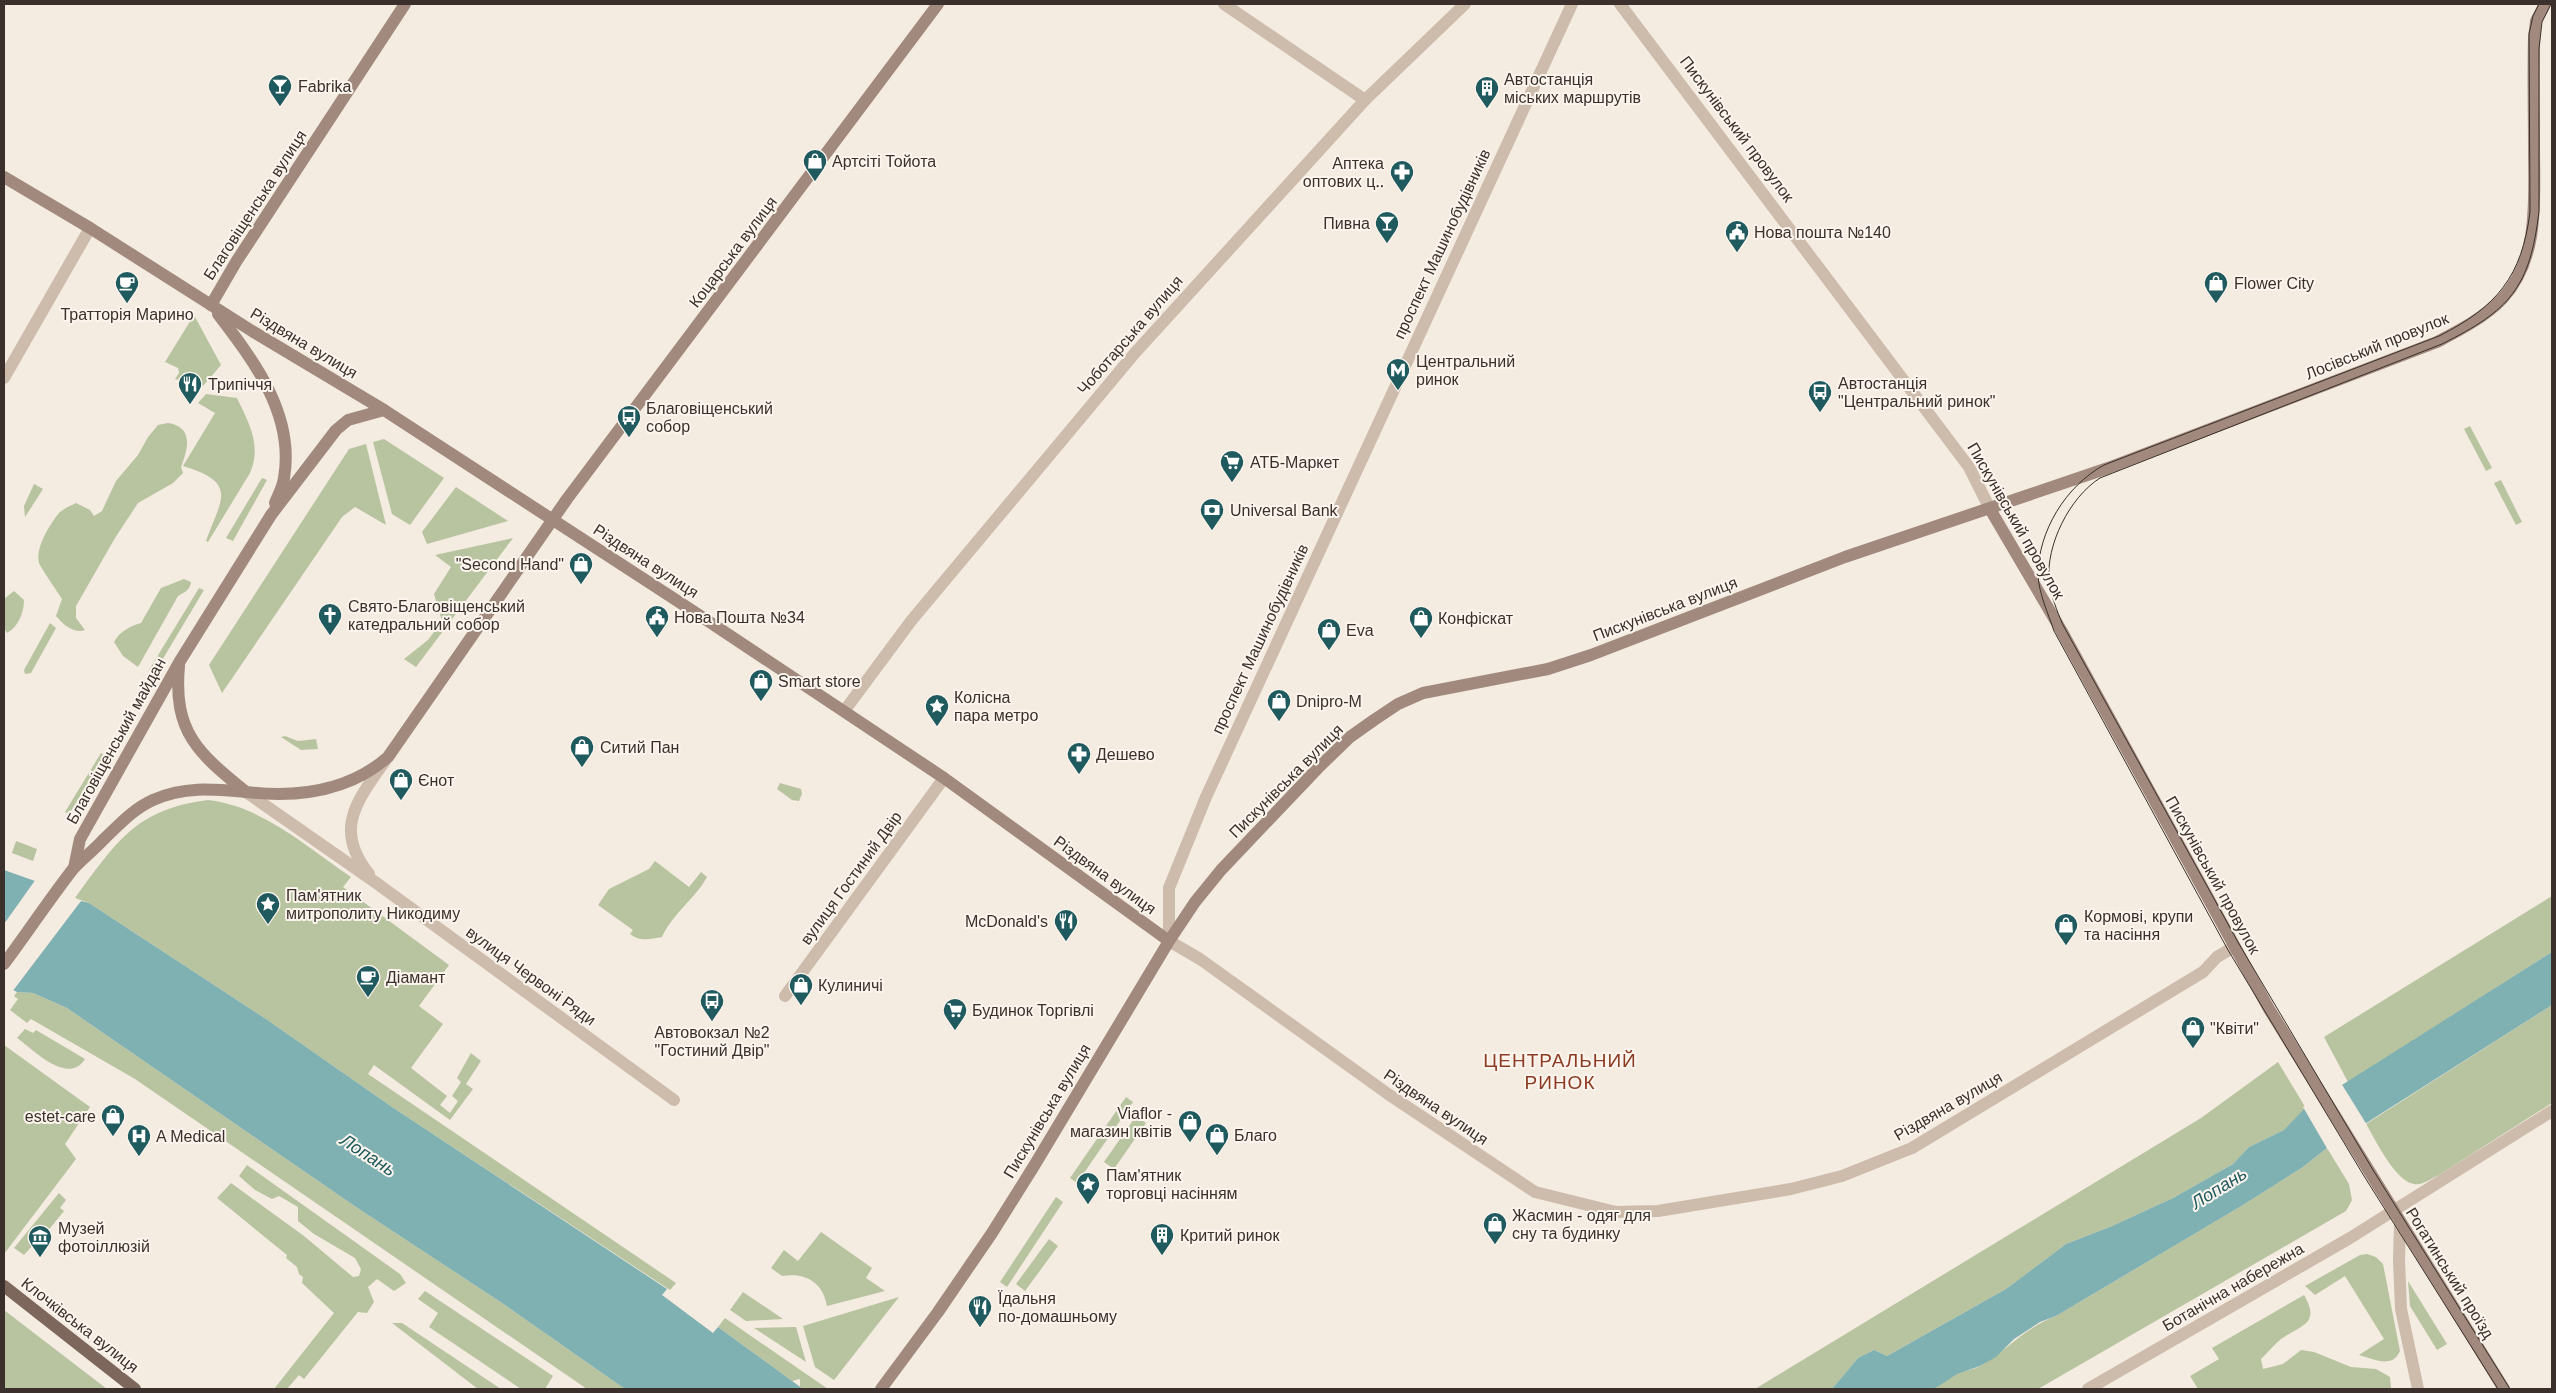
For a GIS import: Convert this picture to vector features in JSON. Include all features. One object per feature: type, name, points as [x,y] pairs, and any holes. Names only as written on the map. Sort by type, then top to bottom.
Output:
[{"type":"main road","name":"Клочківська вулиця","points":[[4,1286],[136,1389]]},
{"type":"street","name":"Благовіщенська вулиця","points":[[271,515],[284,479],[286,451],[284,432],[268,387],[253,360],[211,305],[236,262],[406,4]]},
{"type":"street","name":"Коцарська вулиця","points":[[553,520],[938,4]]},
{"type":"street","points":[[1224,4],[1365,100]]},
{"type":"street","name":"Чоботарська вулиця","points":[[845,710],[911,621],[1134,354],[1365,100],[1465,4]]},
{"type":"street","name":"проспект Машинобудівників","points":[[1169,941],[1169,888],[1206,797],[1572,4]]},
{"type":"street","name":"Пискунівський провулок","points":[[1620,4],[1675,73],[1969,467],[1990,509],[2061,630],[2234,947],[2369,1173]]},
{"type":"street","name":"Лосівський провулок","points":[[1990,509],[2108,468],[2436,342],[2465,327],[2496,304],[2510,289],[2520,271],[2529,250],[2533,225],[2537,4]]},
{"type":"street","name":"Лосівський провулок","points":[[2536,21],[2545,4]]},
{"type":"street","name":"Різдвяна вулиця","points":[[4,177],[384,410],[845,710],[944,778],[1169,941],[1200,959],[1388,1094],[1535,1192],[1616,1212],[1658,1211],[1791,1189],[1842,1176],[1912,1148],[2203,972],[2217,957],[2234,947]]},
{"type":"street","points":[[4,378],[90,228]]},
{"type":"street","points":[[271,515],[336,430],[348,420],[384,410]]},
{"type":"street","name":"Пискунівська вулиця","points":[[881,1389],[938,1312],[992,1233],[1169,941],[1195,902],[1221,870],[1350,737],[1398,704],[1423,693],[1548,669],[1592,655],[1845,557],[1990,509]]},
{"type":"street","name":"Благовіщенський майдан","points":[[74,868],[80,839],[180,661],[271,515]]},
{"type":"street","points":[[375,882],[356,854],[350,830],[355,807],[360,797],[553,520]]},
{"type":"street","points":[[180,661],[178,701],[181,716],[188,733],[200,752],[246,792]]},
{"type":"street","points":[[4,964],[74,868],[129,815],[152,801],[191,789],[210,788],[278,795],[327,790],[359,778],[388,757]]},
{"type":"street","name":"вулиця Гостиний Двір","points":[[785,996],[944,778]]},
{"type":"street","name":"вулиця Червоні Ряди","points":[[246,792],[375,882],[674,1100]]},
{"type":"street","name":"Ботанічна набережна","points":[[2088,1389],[2342,1243],[2552,1111]]},
{"type":"street","name":"Рогатинський проїзд","points":[[2369,1173],[2504,1389]]},
{"type":"street","points":[[2400,1224],[2398,1260],[2401,1309],[2418,1389]]},
{"type":"green space","points":[[194,315],[221,365],[203,386],[175,379],[179,373],[178,368],[165,362]]},
{"type":"green space","points":[[206,394],[237,398],[250,426],[255,453],[250,473],[208,542],[206,541],[220,503],[221,494],[219,486],[201,472],[183,466],[215,413],[198,403]]},
{"type":"green space","points":[[168,423],[182,429],[187,440],[186,453],[181,467],[183,473],[173,483],[138,503],[115,538],[76,606],[76,618],[85,630],[76,631],[65,625],[56,616],[62,599],[39,563],[38,557],[44,536],[59,513],[76,503],[90,510],[94,516],[102,511],[116,481],[138,455],[148,437],[158,425]]},
{"type":"green space","points":[[2470,426],[2492,468],[2486,471],[2464,429]]},
{"type":"green space","points":[[384,439],[444,478],[410,525],[392,514],[373,442]]},
{"type":"green space","points":[[366,444],[386,525],[355,507],[342,517],[222,693],[209,665],[349,449]]},
{"type":"green space","points":[[262,478],[267,480],[233,541],[226,538]]},
{"type":"green space","points":[[2501,480],[2522,522],[2516,525],[2494,483]]},
{"type":"green space","points":[[34,484],[43,489],[25,517],[24,506]]},
{"type":"green space","points":[[456,487],[508,521],[427,544],[422,532]]},
{"type":"green space","points":[[513,538],[416,667],[404,659],[428,640],[442,621],[434,594],[451,567],[435,555]]},
{"type":"green space","points":[[184,579],[191,582],[190,587],[178,596],[138,667],[123,656],[114,642],[125,630],[141,623],[161,588]]},
{"type":"green space","points":[[199,588],[204,590],[155,672],[149,670]]},
{"type":"green space","points":[[14,591],[24,600],[24,605],[22,615],[7,633],[4,628],[4,599]]},
{"type":"green space","points":[[50,623],[56,628],[31,673],[25,674],[24,670]]},
{"type":"green space","points":[[285,736],[298,741],[316,739],[318,749],[301,750],[281,737]]},
{"type":"green space","points":[[101,753],[105,756],[69,814],[65,812]]},
{"type":"green space","points":[[780,783],[801,789],[802,794],[799,801],[792,800],[777,789]]},
{"type":"green space","points":[[208,800],[247,810],[301,841],[351,877],[343,887],[449,965],[419,1006],[443,1024],[411,1068],[447,1096],[440,1105],[450,1113],[458,1101],[452,1096],[461,1082],[457,1078],[471,1053],[481,1061],[466,1084],[473,1089],[450,1120],[374,1065],[368,1074],[676,1283],[670,1290],[392,1107],[266,1019],[89,903],[75,898],[116,845],[145,820],[162,811]]},
{"type":"green space","points":[[16,841],[37,849],[33,861],[12,853]]},
{"type":"green space","points":[[655,861],[689,887],[701,872],[707,877],[672,921],[662,937],[641,939],[630,934],[633,930],[598,905],[609,889],[649,869]]},
{"type":"green space","points":[[2552,896],[2552,952],[2348,1082],[2324,1037]]},
{"type":"green space","points":[[17,992],[33,993],[67,1008],[356,1207],[502,1303],[625,1389],[587,1389],[135,1079],[31,1019],[27,1023],[10,1010],[18,999],[14,996]]},
{"type":"green space","points":[[2552,1005],[2552,1103],[2427,1181],[2414,1184],[2400,1175],[2386,1158],[2366,1124]]},
{"type":"green space","points":[[25,1029],[33,1033],[36,1030],[85,1059],[78,1066],[70,1069],[51,1063],[17,1038]]},
{"type":"green space","points":[[4,1045],[90,1107],[65,1144],[76,1159],[4,1254]]},
{"type":"green space","points":[[2278,1062],[2307,1110],[2284,1130],[2249,1147],[2233,1164],[2173,1198],[2112,1226],[2066,1244],[2006,1289],[1887,1356],[1874,1350],[1858,1358],[1832,1389],[1755,1389],[2201,1118]]},
{"type":"green space","points":[[1126,1097],[1133,1102],[1077,1183],[1070,1178]]},
{"type":"green space","points":[[1136,1116],[1146,1123],[1114,1169],[1104,1162]]},
{"type":"green space","points":[[2327,1148],[2349,1184],[2352,1200],[2346,1211],[2038,1389],[1934,1389],[1956,1374],[1976,1368],[1992,1359],[2034,1327],[2056,1316],[2243,1205],[2303,1167]]},
{"type":"green space","points":[[247,1165],[400,1274],[406,1283],[394,1291],[377,1279],[368,1287],[374,1302],[367,1313],[358,1312],[304,1379],[299,1375],[287,1389],[274,1389],[334,1313],[302,1283],[303,1277],[299,1274],[297,1267],[286,1258],[287,1255],[217,1198],[231,1183],[304,1236],[353,1277],[359,1276],[361,1269],[355,1258],[314,1234],[298,1221],[298,1207],[279,1196],[272,1199],[255,1190],[239,1176]]},
{"type":"green space","points":[[59,1193],[66,1200],[60,1208],[64,1211],[34,1248],[32,1246],[24,1255],[14,1248]]},
{"type":"green space","points":[[1056,1197],[1063,1202],[1007,1287],[1000,1282]]},
{"type":"green space","points":[[821,1232],[872,1268],[866,1278],[885,1291],[827,1306],[822,1291],[812,1280],[798,1276],[782,1276],[771,1268],[784,1250],[798,1261]]},
{"type":"green space","points":[[1049,1239],[1058,1246],[1025,1291],[1016,1284]]},
{"type":"green space","points":[[2367,1254],[2376,1257],[2383,1264],[2400,1351],[2397,1357],[2392,1360],[2382,1361],[2359,1355],[2384,1339],[2345,1276],[2315,1295],[2305,1286],[2360,1255]]},
{"type":"green space","points":[[2408,1281],[2447,1344],[2437,1350],[2410,1306]]},
{"type":"green space","points":[[425,1291],[553,1376],[545,1389],[521,1389],[429,1327],[438,1313],[418,1299]]},
{"type":"green space","points":[[743,1292],[783,1319],[746,1321],[730,1310]]},
{"type":"green space","points":[[2304,1295],[2309,1305],[2309,1318],[2302,1327],[2281,1339],[2261,1359],[2263,1369],[2283,1364],[2301,1350],[2314,1352],[2351,1367],[2376,1369],[2390,1377],[2391,1388],[2198,1389],[2190,1376],[2219,1359],[2212,1348]]},
{"type":"green space","points":[[899,1297],[834,1380],[815,1367],[803,1326]]},
{"type":"green space","points":[[4,1310],[107,1389],[4,1389]]},
{"type":"green space","points":[[725,1318],[828,1389],[803,1389],[800,1387],[800,1379],[792,1381],[718,1327]]},
{"type":"green space","points":[[392,1323],[402,1323],[501,1389],[478,1389]]},
{"type":"green space","points":[[796,1327],[806,1362],[754,1328]]},
{"type":"water","name":"Лопань","points":[[4,870],[35,881],[79,903],[81,901],[89,903],[266,1019],[392,1107],[667,1289],[662,1295],[713,1333],[718,1327],[803,1389],[625,1389],[502,1303],[356,1207],[67,1008],[33,993],[17,992],[4,985]]},
{"type":"water","name":"Лопань","points":[[2552,952],[2552,1005],[2327,1148],[2303,1167],[2243,1205],[2056,1316],[2040,1322],[2014,1339],[1996,1357],[1980,1366],[1957,1374],[1934,1389],[1832,1389],[1858,1358],[1874,1350],[1887,1356],[2006,1289],[2066,1244],[2112,1226],[2173,1198],[2233,1164],[2249,1147],[2284,1130],[2304,1109]]},
{"type":"pier","points":[[36,879],[81,901],[12,992],[4,988],[4,924]]},
{"type":"pier","points":[[2341,1083],[2367,1125],[2328,1150],[2303,1107]]},
{"type":"tram line","points":[[2498,1389],[2364,1176],[2228,950],[2054,631],[2042,596],[2038,575],[2043,542],[2057,511],[2066,497],[2078,485],[2104,465],[2439,336],[2477,313],[2491,301],[2513,272],[2521,254],[2530,212],[2529,34],[2533,16],[2539,4]]},
{"type":"tram line","points":[[2510,1389],[2373,1170],[2239,944],[2063,625],[2051,592],[2049,567],[2056,538],[2069,510],[2079,497],[2100,478],[2442,344],[2485,320],[2513,294],[2530,259],[2539,211],[2539,49],[2542,22],[2551,4]]},
{"type":"place","name":"Fabrika","points":[[280,107]]},
{"type":"place","name":"Автостанція міських маршрутів","points":[[1487,109]]},
{"type":"place","name":"Артсіті Тойота","points":[[815,182]]},
{"type":"place","name":"Аптека оптових ц‥","points":[[1402,193]]},
{"type":"place","name":"Пивна","points":[[1387,244]]},
{"type":"place","name":"Нова пошта №140","points":[[1737,253]]},
{"type":"place","name":"Тратторія Марино","points":[[127,304]]},
{"type":"place","name":"Flower City","points":[[2216,304]]},
{"type":"place","name":"Центральний ринок","points":[[1398,391]]},
{"type":"place","name":"Трипіччя","points":[[190,405]]},
{"type":"place","name":"Автостанція \"Центральний ринок\"","points":[[1820,413]]},
{"type":"place","name":"Благовіщенський собор","points":[[629,438]]},
{"type":"place","name":"АТБ-Маркет","points":[[1232,483]]},
{"type":"place","name":"Universal Bank","points":[[1212,531]]},
{"type":"place","name":"\"Second Hand\"","points":[[581,585]]},
{"type":"place","name":"Свято-Благовіщенський катедральний собор","points":[[330,636]]},
{"type":"place","name":"Нова Пошта №34","points":[[657,638]]},
{"type":"place","name":"Конфіскат","points":[[1421,639]]},
{"type":"place","name":"Eva","points":[[1329,651]]},
{"type":"place","name":"Smart store","points":[[761,702]]},
{"type":"place","name":"Dnipro-M","points":[[1279,722]]},
{"type":"place","name":"Колісна пара метро","points":[[937,727]]},
{"type":"place","name":"Ситий Пан","points":[[582,768]]},
{"type":"place","name":"Дешево","points":[[1079,775]]},
{"type":"place","name":"Єнот","points":[[401,801]]},
{"type":"place","name":"Пам'ятник митрополиту Никодиму","points":[[268,925]]},
{"type":"place","name":"McDonald's","points":[[1066,942]]},
{"type":"place","name":"Кормові, крупи та насіння","points":[[2066,946]]},
{"type":"place","name":"Діамант","points":[[368,998]]},
{"type":"place","name":"Кулиничі","points":[[801,1006]]},
{"type":"place","name":"Автовокзал №2 \"Гостиний Двір\"","points":[[712,1022]]},
{"type":"place","name":"Будинок Торгівлі","points":[[955,1031]]},
{"type":"place","name":"\"Квіти\"","points":[[2193,1049]]},
{"type":"place","name":"estet-care","points":[[113,1137]]},
{"type":"place","name":"Viaflor - магазин квітів","points":[[1190,1143]]},
{"type":"place","name":"Благо","points":[[1217,1156]]},
{"type":"place","name":"A Medical","points":[[139,1157]]},
{"type":"place","name":"Пам'ятник торговці насінням","points":[[1088,1205]]},
{"type":"place","name":"Жасмин - одяг для сну та будинку","points":[[1495,1245]]},
{"type":"place","name":"Критий ринок","points":[[1162,1256]]},
{"type":"place","name":"Музей фотоіллюзій","points":[[40,1258]]},
{"type":"place","name":"Їдальня по-домашньому","points":[[980,1328]]},
{"type":"district","name":"ЦЕНТРАЛЬНИЙ РИНОК","points":[[1560,1071]]}]
